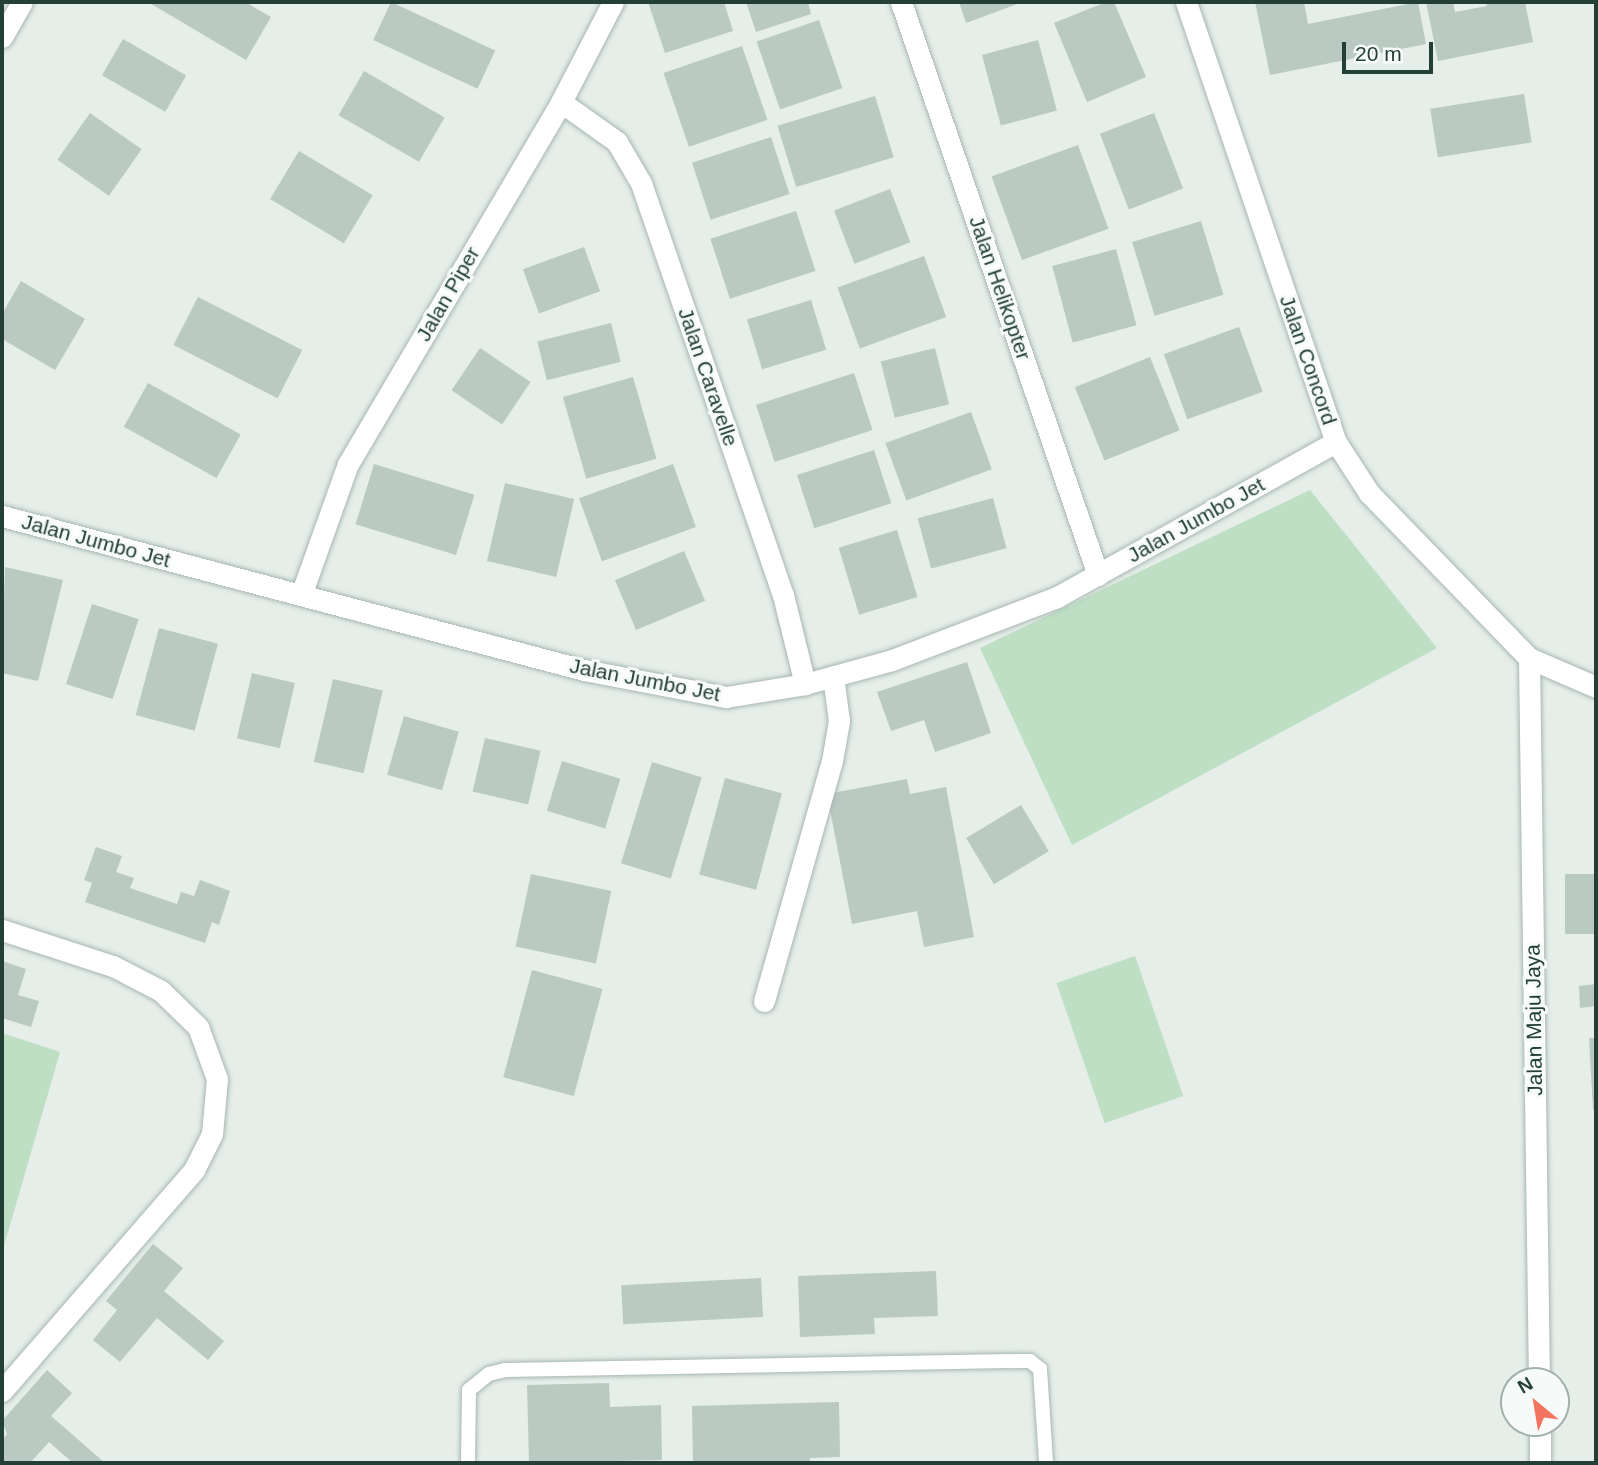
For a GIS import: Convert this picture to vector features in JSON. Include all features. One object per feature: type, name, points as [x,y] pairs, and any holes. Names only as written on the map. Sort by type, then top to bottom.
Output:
[{"type":"street","points":[[2,37],[22,2]]},
{"type":"street","name":"Jalan Piper","points":[[301,595],[348,464],[561,102],[613,2]]},
{"type":"street","name":"Jalan Helikopter","points":[[901,2],[1098,575]]},
{"type":"street","name":"Jalan Concord","points":[[1186,2],[1336,442],[1369,493],[1529,658]]},
{"type":"street","name":"Jalan Caravelle","points":[[561,102],[617,142],[641,183],[783,595],[805,684]]},
{"type":"street","name":"Jalan Jumbo Jet","points":[[2,516],[584,670],[726,697],[805,684],[892,660],[1013,615],[1098,575],[1336,442]]},
{"type":"street","points":[[1529,658],[1596,687]]},
{"type":"street","name":"Jalan Maju Jaya","points":[[1529,658],[1539,1367]]},
{"type":"street","points":[[764,1001],[832,761],[839,721],[833,676]]},
{"type":"street","points":[[2,930],[113,966],[161,990],[198,1027],[217,1079],[212,1134],[194,1170],[2,1391]]},
{"type":"street","points":[[1540,1437],[1540,1463]]},
{"type":"lane","points":[[468,1463],[470,1390],[489,1374],[505,1370],[1018,1360],[1030,1361],[1040,1369],[1046,1463]]},
{"type":"green space","points":[[1310,490],[1437,648],[1072,845],[980,648]]},
{"type":"green space","points":[[1135,956],[1183,1096],[1105,1123],[1057,983]]},
{"type":"green space","points":[[2,1033],[60,1052],[2,1253]]},
{"type":"building","points":[[148,2],[245,2],[271,17],[246,60]]},
{"type":"building","points":[[391,2],[495,51],[477,89],[373,40]]},
{"type":"building","points":[[648,2],[724,2],[733,31],[665,53]]},
{"type":"building","points":[[746,2],[808,2],[811,14],[756,32]]},
{"type":"building","points":[[959,2],[1023,2],[966,23]]},
{"type":"building","points":[[1106,2],[1114,2],[1146,77],[1087,102],[1054,23]]},
{"type":"building","points":[[1255,2],[1304,2],[1308,24],[1418,2],[1426,44],[1270,75]]},
{"type":"building","points":[[1426,2],[1453,2],[1455,12],[1487,6],[1486,2],[1525,2],[1533,42],[1438,61]]},
{"type":"building","points":[[819,20],[842,88],[780,110],[757,41]]},
{"type":"building","points":[[123,39],[186,76],[165,112],[102,75]]},
{"type":"building","points":[[1038,40],[1057,111],[1001,126],[982,55]]},
{"type":"building","points":[[742,46],[767,120],[689,147],[664,73]]},
{"type":"building","points":[[364,71],[445,118],[419,162],[338,115]]},
{"type":"building","points":[[1524,94],[1532,142],[1438,157],[1430,109]]},
{"type":"building","points":[[875,96],[894,157],[796,187],[777,126]]},
{"type":"building","points":[[90,113],[142,149],[109,196],[57,160]]},
{"type":"building","points":[[1154,113],[1183,189],[1129,209],[1100,134]]},
{"type":"building","points":[[771,137],[790,194],[711,220],[692,163]]},
{"type":"building","points":[[1078,145],[1108,229],[1022,260],[992,176]]},
{"type":"building","points":[[299,151],[373,195],[344,243],[270,199]]},
{"type":"building","points":[[890,189],[910,242],[854,264],[834,211]]},
{"type":"building","points":[[796,211],[815,271],[730,299],[710,239]]},
{"type":"building","points":[[1201,221],[1224,295],[1155,316],[1132,242]]},
{"type":"building","points":[[584,247],[600,291],[539,313],[523,269]]},
{"type":"building","points":[[1116,249],[1136,325],[1073,342],[1052,266]]},
{"type":"building","points":[[924,256],[946,317],[860,349],[838,287]]},
{"type":"building","points":[[21,281],[85,319],[55,370],[2,339],[2,314]]},
{"type":"building","points":[[198,297],[302,350],[278,398],[173,345]]},
{"type":"building","points":[[811,300],[826,350],[762,369],[747,320]]},
{"type":"building","points":[[611,323],[621,362],[547,380],[537,341]]},
{"type":"building","points":[[1239,327],[1263,392],[1187,419],[1164,354]]},
{"type":"building","points":[[480,348],[531,382],[502,424],[451,390]]},
{"type":"building","points":[[935,348],[949,404],[895,418],[881,362]]},
{"type":"building","points":[[1150,357],[1180,430],[1104,461],[1075,387]]},
{"type":"building","points":[[854,373],[873,430],[775,462],[756,405]]},
{"type":"building","points":[[633,377],[656,459],[586,479],[563,397]]},
{"type":"building","points":[[148,383],[241,434],[216,478],[124,427]]},
{"type":"building","points":[[971,412],[992,469],[906,500],[885,443]]},
{"type":"building","points":[[874,450],[891,503],[814,528],[797,475]]},
{"type":"building","points":[[374,464],[474,495],[456,555],[356,524]]},
{"type":"building","points":[[673,464],[696,527],[602,561],[579,498]]},
{"type":"building","points":[[505,483],[574,499],[556,577],[487,561]]},
{"type":"building","points":[[993,498],[1006,548],[931,568],[918,518]]},
{"type":"building","points":[[897,530],[917,597],[859,615],[839,548]]},
{"type":"building","points":[[684,551],[705,601],[636,630],[615,580]]},
{"type":"building","points":[[5,567],[63,580],[38,681],[2,673]]},
{"type":"building","points":[[92,604],[139,619],[113,699],[66,684]]},
{"type":"building","points":[[159,628],[218,644],[195,731],[136,715]]},
{"type":"building","points":[[967,662],[991,733],[935,752],[924,720],[891,731],[877,692]]},
{"type":"building","points":[[252,673],[295,683],[280,748],[237,738]]},
{"type":"building","points":[[333,679],[383,690],[364,773],[314,762]]},
{"type":"building","points":[[404,716],[459,732],[442,790],[387,775]]},
{"type":"building","points":[[485,738],[541,751],[528,804],[473,792]]},
{"type":"building","points":[[562,761],[620,779],[605,829],[547,811]]},
{"type":"building","points":[[652,762],[702,777],[671,879],[621,863]]},
{"type":"building","points":[[725,778],[782,793],[756,890],[699,875]]},
{"type":"building","points":[[907,779],[910,794],[946,787],[974,937],[924,947],[917,911],[852,924],[827,794]]},
{"type":"building","points":[[1021,805],[1049,851],[994,884],[966,838]]},
{"type":"building","points":[[96,847],[122,856],[116,872],[134,878],[130,888],[177,904],[181,892],[194,896],[200,880],[230,891],[219,925],[212,922],[205,943],[85,902],[92,883],[84,880]]},
{"type":"building","points":[[531,874],[611,891],[596,963],[516,946]]},
{"type":"building","points":[[1565,874],[1596,874],[1596,934],[1565,934]]},
{"type":"building","points":[[2,961],[26,969],[18,995],[39,1001],[31,1027],[2,1018]]},
{"type":"building","points":[[532,970],[603,989],[574,1096],[503,1077]]},
{"type":"building","points":[[1596,984],[1596,1006],[1580,1008],[1579,986]]},
{"type":"building","points":[[1589,1038],[1596,1038],[1596,1110],[1593,1110]]},
{"type":"building","points":[[153,1244],[183,1268],[164,1291],[224,1341],[208,1360],[157,1318],[120,1362],[93,1340],[117,1310],[106,1301]]},
{"type":"building","points":[[936,1271],[938,1316],[874,1318],[875,1334],[800,1337],[798,1276]]},
{"type":"building","points":[[761,1278],[763,1317],[623,1324],[621,1285]]},
{"type":"building","points":[[47,1370],[72,1393],[51,1416],[105,1463],[73,1463],[49,1442],[30,1463],[2,1463],[2,1440],[7,1434],[2,1421]]},
{"type":"building","points":[[609,1383],[610,1407],[661,1405],[662,1460],[529,1463],[527,1385]]},
{"type":"building","points":[[839,1402],[840,1457],[810,1458],[810,1463],[693,1461],[692,1406]]}]
